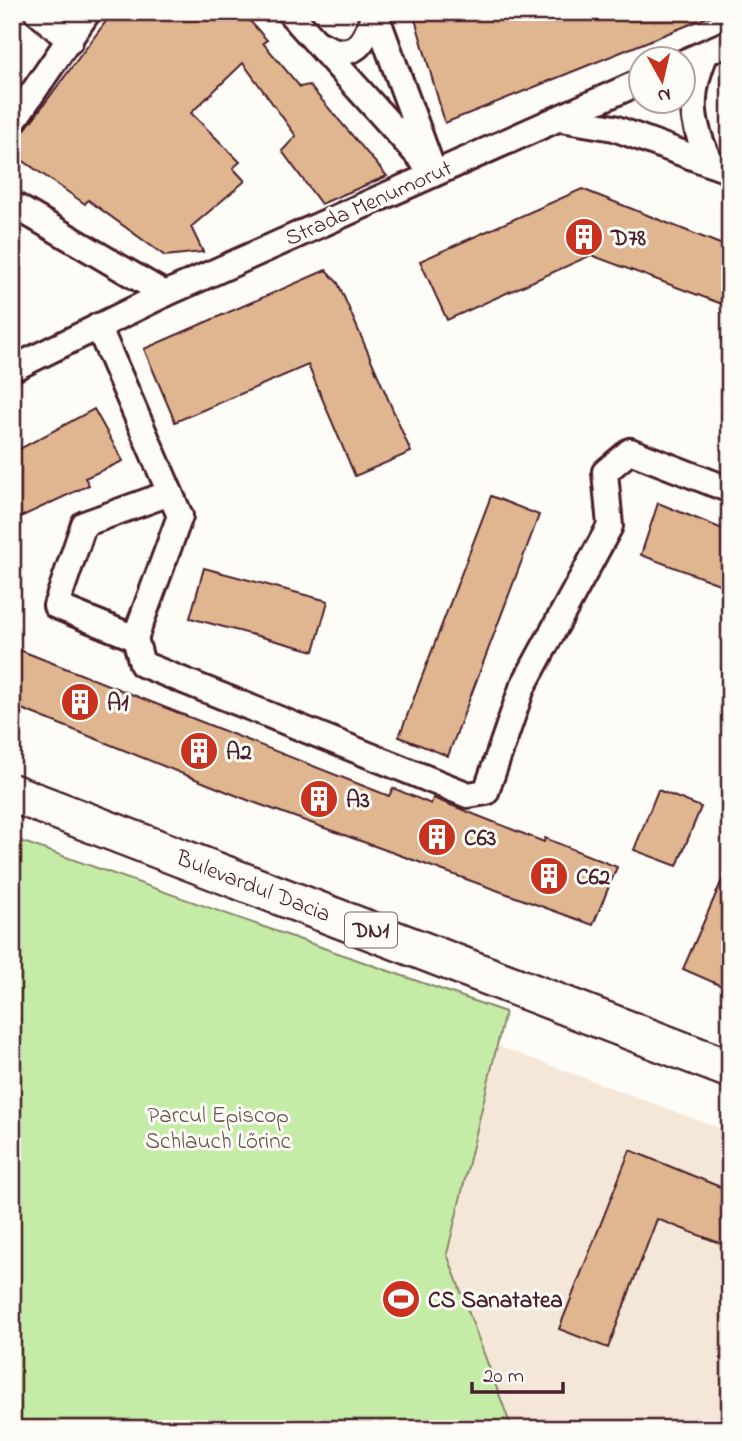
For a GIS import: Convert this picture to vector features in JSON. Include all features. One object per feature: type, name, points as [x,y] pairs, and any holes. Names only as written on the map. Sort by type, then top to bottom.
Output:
[{"type":"main road","name":"Bulevardul Dacia","points":[[12,793],[730,1069]]},
{"type":"street","points":[[37,12],[70,41]]},
{"type":"street","points":[[12,122],[89,12]]},
{"type":"street","points":[[289,12],[433,172]]},
{"type":"street","points":[[319,44],[336,53],[348,53],[360,44],[370,29],[375,12]]},
{"type":"street","points":[[375,12],[433,172]]},
{"type":"street","points":[[696,57],[730,42]]},
{"type":"street","points":[[706,52],[695,77],[693,97],[697,132],[721,167]]},
{"type":"street","name":"Strada Menumorut","points":[[12,369],[165,294],[433,172],[626,88]]},
{"type":"street","points":[[560,118],[614,128],[721,167]]},
{"type":"street","points":[[12,204],[165,294]]},
{"type":"street","points":[[98,326],[180,516],[135,638],[142,664],[468,795],[486,792],[522,688],[610,526],[605,472],[630,452],[730,490]]},
{"type":"street","points":[[135,638],[55,606],[84,524],[170,493]]},
{"type":"shaded area","points":[[495,1045],[730,1132],[730,1429],[512,1429],[447,1255]]},
{"type":"green space","name":"Parcul Episcop Schlauch Lőrinc","points":[[12,838],[505,1012],[447,1254],[512,1429],[12,1429]]},
{"type":"building","points":[[113,12],[242,12],[267,40],[263,43],[300,87],[309,85],[387,176],[321,204],[282,151],[296,136],[243,63],[191,113],[240,162],[233,168],[245,181],[191,227],[203,252],[165,256],[88,200],[85,204],[12,153],[12,138],[24,131]]},
{"type":"building","points":[[413,12],[718,12],[636,46],[626,46],[626,50],[445,123]]},
{"type":"building","points":[[582,189],[730,248],[730,307],[591,255],[447,320],[420,261]]},
{"type":"building","points":[[326,270],[338,283],[411,452],[355,476],[308,365],[175,422],[144,349]]},
{"type":"building","points":[[94,409],[123,461],[85,478],[89,485],[12,521],[12,453]]},
{"type":"building","points":[[491,496],[539,515],[448,756],[399,737]]},
{"type":"building","points":[[658,503],[730,532],[730,588],[641,555]]},
{"type":"building","points":[[204,568],[328,601],[314,651],[190,618]]},
{"type":"building","points":[[12,647],[389,796],[393,788],[431,804],[433,798],[544,842],[545,838],[617,867],[593,925],[250,801],[12,705]]},
{"type":"building","points":[[658,790],[701,807],[677,866],[634,850]]},
{"type":"building","points":[[730,862],[730,973],[724,987],[683,969]]},
{"type":"building","points":[[630,1150],[730,1191],[730,1247],[657,1219],[608,1348],[559,1329]]},
{"type":"place","name":"D78","points":[[584,237]]},
{"type":"place","name":"A1","points":[[80,702]]},
{"type":"place","name":"A2","points":[[199,751]]},
{"type":"place","name":"A3","points":[[319,799]]},
{"type":"place","name":"C63","points":[[437,837]]},
{"type":"place","name":"C62","points":[[549,876]]},
{"type":"place","name":"CS Sanatatea","points":[[401,1299]]}]
